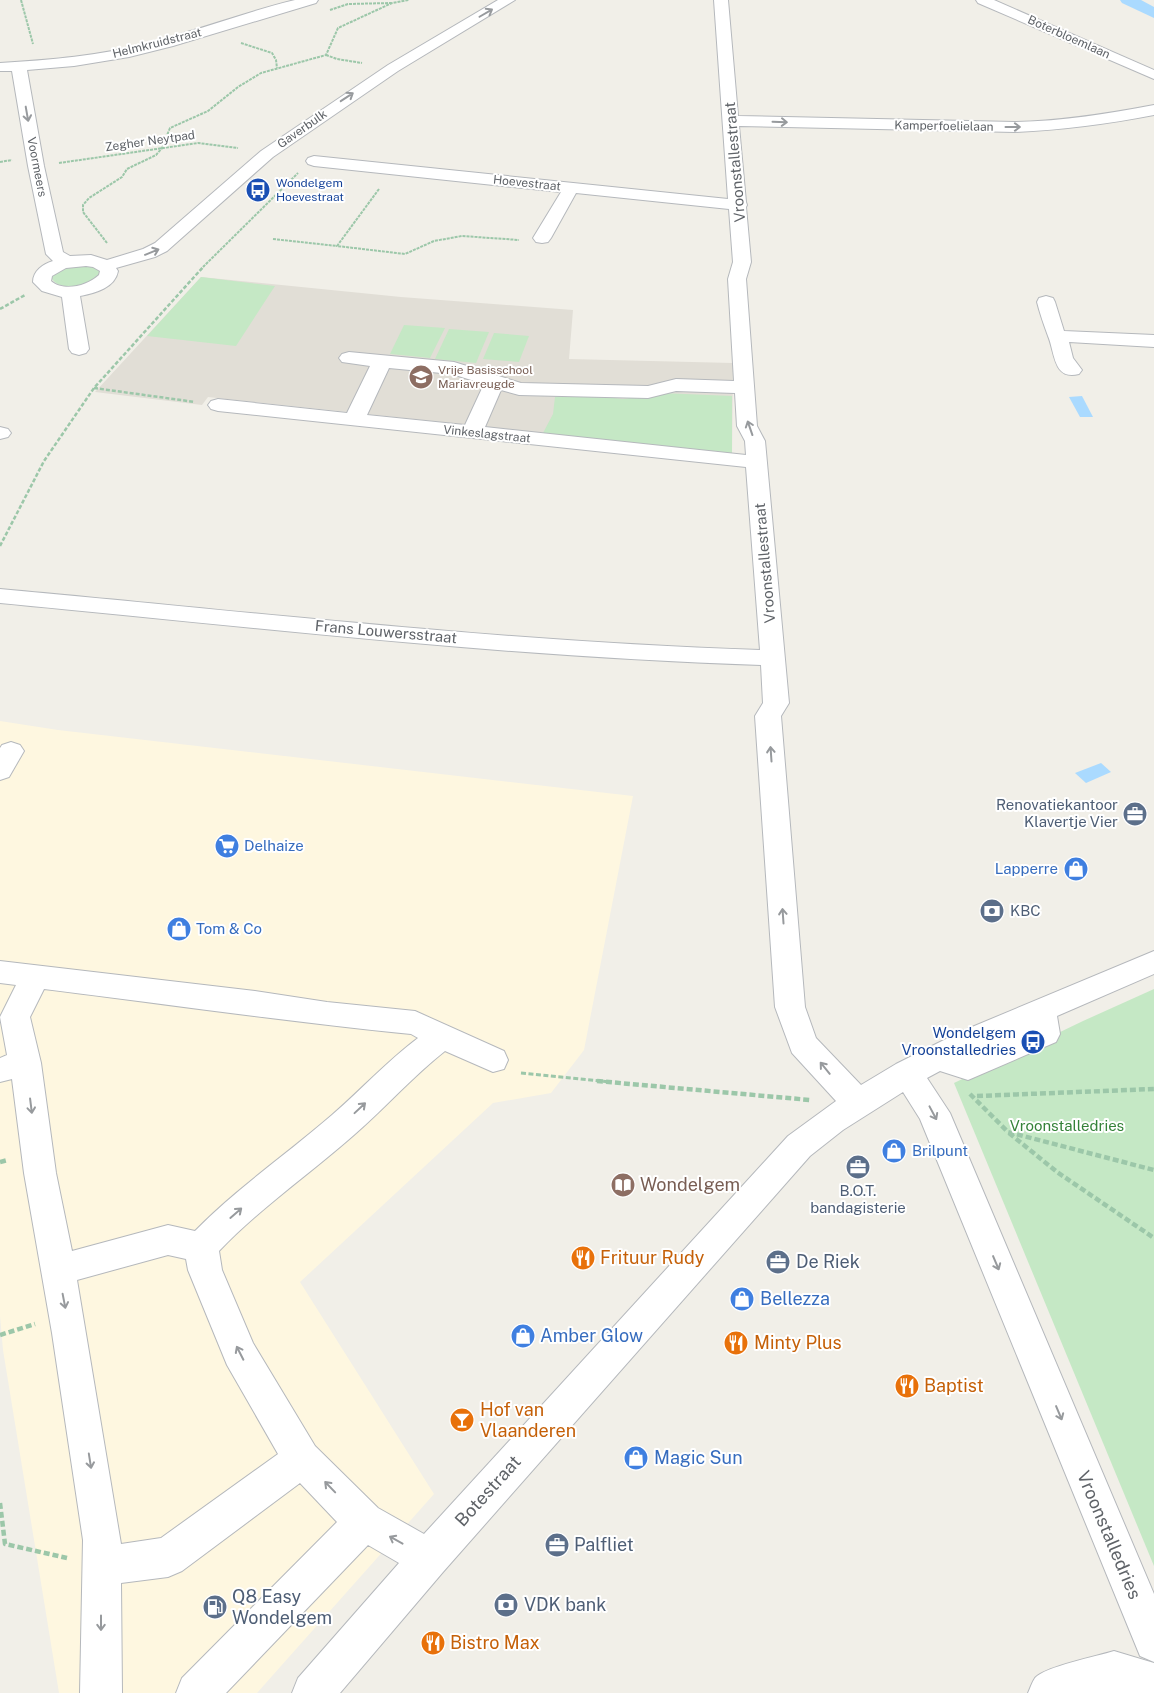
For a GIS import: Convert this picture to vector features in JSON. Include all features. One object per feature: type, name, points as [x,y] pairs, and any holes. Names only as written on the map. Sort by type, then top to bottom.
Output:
[{"type":"street","name":"Helmkruidstraat","points":[[0,67],[36,65],[139,50],[274,9],[311,0]]},
{"type":"street","name":"Gaverbulk","points":[[102,265],[149,253],[161,247],[267,154],[328,110],[392,68],[508,0]]},
{"type":"street","name":"Vroonstallestraat","points":[[722,0],[739,205],[742,262],[737,279],[747,426],[756,441],[756,462],[773,658],[776,703],[768,716],[790,1008],[803,1044],[858,1103]]},
{"type":"street","name":"Boterbloemlaan","points":[[983,0],[1154,75]]},
{"type":"street","name":"Voormeers","points":[[19,66],[36,166],[55,254],[66,262]]},
{"type":"street","name":"Kamperfoelielaan","points":[[732,121],[995,127],[1054,126],[1092,122],[1154,110]]},
{"type":"street","name":"Hoevestraat","points":[[308,164],[394,169],[739,205]]},
{"type":"street","points":[[542,238],[571,188]]},
{"type":"street","points":[[83,260],[102,265],[109,274],[102,282],[88,288],[70,291],[51,289],[41,279],[46,270],[66,262],[83,260]]},
{"type":"street","points":[[70,291],[79,349]]},
{"type":"street","points":[[1046,302],[1053,328],[1058,336],[1063,359],[1072,370]]},
{"type":"street","points":[[1058,336],[1154,340]]},
{"type":"street","points":[[349,358],[454,368],[519,389],[648,392],[676,385],[745,387]]},
{"type":"street","points":[[354,420],[382,361]]},
{"type":"street","points":[[472,432],[495,381]]},
{"type":"street","name":"Vinkeslagstraat","points":[[218,405],[756,462]]},
{"type":"street","name":"Frans Louwersstraat","points":[[0,596],[486,641],[651,654],[773,658]]},
{"type":"street","points":[[858,1103],[922,1065],[968,1068],[1045,1034],[1042,1011],[1154,962]]},
{"type":"street","points":[[0,972],[255,1003],[327,1014],[415,1023],[493,1060]]},
{"type":"street","points":[[36,976],[15,1017],[12,1066],[40,1173],[70,1333],[102,1540],[101,1693]]},
{"type":"street","points":[[201,1247],[232,1215],[344,1124],[410,1061],[442,1036]]},
{"type":"street","name":"Vroonstalledries","points":[[922,1065],[934,1113],[1154,1642]]},
{"type":"street","name":"Botestraat","points":[[313,1693],[429,1558],[799,1146],[812,1134],[858,1103]]},
{"type":"street","points":[[58,1270],[168,1240],[201,1247]]},
{"type":"street","points":[[201,1247],[204,1270],[240,1353],[302,1459],[364,1522],[429,1558]]},
{"type":"street","points":[[102,1566],[168,1557],[302,1459]]},
{"type":"street","points":[[197,1693],[364,1522]]},
{"type":"street","points":[[1049,1693],[1055,1688],[1114,1672],[1154,1684]]},
{"type":"path","points":[[21,0],[25,9],[36,65]]},
{"type":"path","points":[[102,265],[108,245],[83,212],[83,206],[89,198],[122,177],[128,168],[156,155],[162,148],[170,128],[208,112],[246,82],[261,73],[326,55],[338,28],[392,3],[409,0]]},
{"type":"path","points":[[205,31],[272,53],[276,60],[277,68]]},
{"type":"path","name":"Zegher Neytpad","points":[[36,166],[198,143],[267,154]]},
{"type":"path","points":[[0,546],[44,460],[94,388],[210,260],[308,164]]},
{"type":"path","points":[[337,246],[394,169]]},
{"type":"path","points":[[273,239],[405,254],[434,241],[462,236],[512,241],[542,238]]},
{"type":"path","points":[[94,388],[218,405]]},
{"type":"path","points":[[493,1060],[523,1074],[752,1096],[858,1103]]},
{"type":"path","points":[[922,1065],[971,1096],[1008,1132],[1057,1172],[1154,1238]]},
{"type":"path","points":[[971,1096],[1154,1090]]},
{"type":"path","points":[[1008,1132],[1154,1170]]},
{"type":"path","points":[[0,1503],[5,1544],[102,1566]]},
{"type":"shaded area","name":"Vrije Basisschool Mariavreugde","points":[[201,277],[401,297],[573,310],[569,359],[733,363],[732,453],[208,397],[202,405],[95,392]]},
{"type":"shaded area","points":[[0,721],[58,730],[633,796],[584,1050],[551,1093],[493,1103],[300,1282],[434,1494],[257,1693],[59,1693],[3,1350],[0,1316]]},
{"type":"green space","points":[[88,265],[99,269],[100,273],[91,282],[83,285],[60,285],[51,277],[62,268]]},
{"type":"green space","points":[[201,277],[275,286],[236,346],[147,336]]},
{"type":"green space","points":[[404,325],[445,328],[430,358],[390,354]]},
{"type":"green space","points":[[449,329],[489,332],[476,363],[435,359]]},
{"type":"green space","points":[[494,333],[529,336],[519,362],[483,359]]},
{"type":"green space","points":[[570,393],[623,399],[661,393],[732,396],[732,453],[543,433],[553,414],[555,397]]},
{"type":"green space","name":"Vroonstalledries","points":[[1154,989],[1154,1566],[954,1083]]},
{"type":"water","points":[[1082,396],[1093,417],[1080,417],[1069,397]]},
{"type":"water","points":[[1101,763],[1111,772],[1086,783],[1075,773]]},
{"type":"waterway","points":[[1128,0],[1154,13]]},
{"type":"place","name":"Wondelgem Hoevestraat","points":[[258,190]]},
{"type":"place","name":"Vrije Basisschool Mariavreugde","points":[[421,377]]},
{"type":"place","name":"Renovatiekantoor Klavertje Vier","points":[[1135,814]]},
{"type":"place","name":"Delhaize","points":[[227,846]]},
{"type":"place","name":"Lapperre","points":[[1076,869]]},
{"type":"place","name":"KBC","points":[[992,911]]},
{"type":"place","name":"Tom & Co","points":[[179,929]]},
{"type":"place","name":"Wondelgem Vroonstalledries","points":[[1033,1042]]},
{"type":"place","name":"Brilpunt","points":[[894,1151]]},
{"type":"place","name":"B.O.T. bandagisterie","points":[[858,1167]]},
{"type":"place","name":"Wondelgem","points":[[623,1185]]},
{"type":"place","name":"Frituur Rudy","points":[[583,1258]]},
{"type":"place","name":"De Riek","points":[[778,1262]]},
{"type":"place","name":"Bellezza","points":[[742,1299]]},
{"type":"place","name":"Amber Glow","points":[[523,1336]]},
{"type":"place","name":"Minty Plus","points":[[736,1343]]},
{"type":"place","name":"Baptist","points":[[907,1386]]},
{"type":"place","name":"Hof van Vlaanderen","points":[[462,1420]]},
{"type":"place","name":"Magic Sun","points":[[636,1458]]},
{"type":"place","name":"Palfliet","points":[[557,1545]]},
{"type":"place","name":"VDK bank","points":[[506,1605]]},
{"type":"place","name":"Q8 Easy Wondelgem","points":[[215,1607]]},
{"type":"place","name":"Bistro Max","points":[[433,1643]]}]
